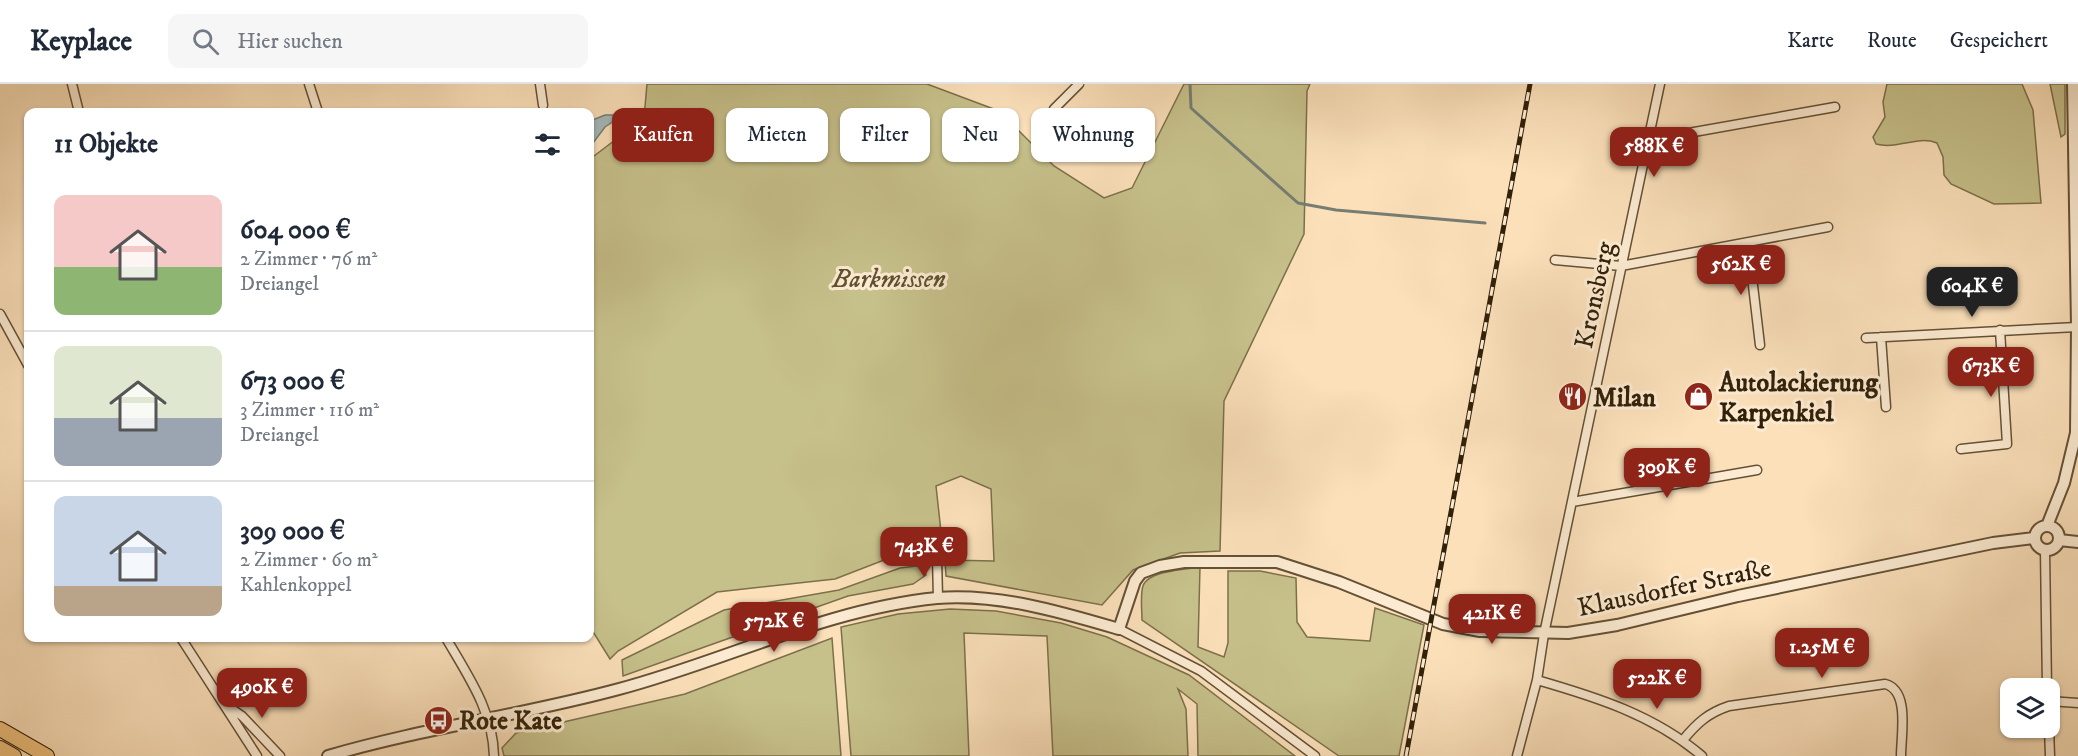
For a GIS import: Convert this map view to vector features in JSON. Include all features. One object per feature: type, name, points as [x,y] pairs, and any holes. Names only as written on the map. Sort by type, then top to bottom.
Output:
[{"type":"highway","points":[[0,729],[47,756]]},
{"type":"highway","points":[[0,748],[14,756]]},
{"type":"street","points":[[72,84],[78,108]]},
{"type":"street","points":[[309,84],[317,108]]},
{"type":"street","points":[[540,84],[543,105]]},
{"type":"street","points":[[1055,108],[1078,84]]},
{"type":"street","name":"Kronsberg","points":[[1517,756],[1537,680],[1544,634],[1660,84]]},
{"type":"street","points":[[2047,526],[2074,446],[2077,327],[2073,84]]},
{"type":"street","points":[[1649,140],[1835,107]]},
{"type":"street","points":[[1555,260],[1621,266],[1828,227]]},
{"type":"street","points":[[1748,243],[1760,345]]},
{"type":"street","points":[[0,314],[24,358]]},
{"type":"street","points":[[1866,338],[2077,327]]},
{"type":"street","points":[[1961,449],[2007,444],[2000,330]]},
{"type":"street","points":[[1881,337],[1886,407]]},
{"type":"street","points":[[1572,502],[1757,470]]},
{"type":"street","points":[[2047,526],[2056,530],[2059,540],[2054,548],[2045,550],[2038,546],[2034,538],[2037,530],[2047,526]]},
{"type":"street","name":"Klausdorfer Straße","points":[[1119,629],[1135,581],[1141,573],[1184,562],[1277,562],[1339,582],[1443,624],[1480,631],[1544,634],[1568,633],[1617,625],[1992,543],[2034,538]]},
{"type":"street","points":[[2059,540],[2078,542]]},
{"type":"street","points":[[2045,550],[2047,678]]},
{"type":"street","points":[[937,557],[938,598]]},
{"type":"street","points":[[328,756],[379,741],[620,689],[855,613],[938,598],[1018,604],[1063,612],[1119,629],[1201,671],[1315,756]]},
{"type":"street","points":[[184,642],[226,705],[233,723],[257,756]]},
{"type":"street","points":[[448,642],[489,718],[494,756]]},
{"type":"street","points":[[1537,680],[1603,699],[1683,740],[1702,756]]},
{"type":"street","points":[[1683,740],[1711,712],[1729,706],[1885,684],[1896,689],[1901,700],[1901,756]]},
{"type":"street","points":[[2060,702],[2078,704]]},
{"type":"street","points":[[226,705],[242,716],[280,756]]},
{"type":"street","points":[[2049,738],[2050,756]]},
{"type":"green space","name":"Barkmissen","points":[[647,84],[927,84],[991,108],[942,108],[942,162],[1019,162],[1019,131],[1031,143],[1031,162],[1050,162],[1104,198],[1132,188],[1145,162],[1155,162],[1155,142],[1184,84],[1310,84],[1307,91],[1304,234],[1224,401],[1220,551],[1180,553],[1133,570],[1102,605],[946,576],[945,560],[994,561],[991,489],[961,476],[936,486],[943,550],[897,555],[835,579],[717,592],[618,651],[610,659],[594,633],[594,156],[612,142],[612,162],[714,162],[714,108],[645,108]]},
{"type":"green space","points":[[1887,84],[2022,84],[2033,110],[2041,203],[1994,204],[1951,184],[1944,175],[1943,157],[1937,143],[1922,141],[1892,145],[1876,144],[1873,137],[1885,117],[1883,102]]},
{"type":"green space","points":[[2050,84],[2065,84],[2065,134],[2061,137]]},
{"type":"green space","points":[[924,565],[926,575],[913,584],[848,596],[623,676],[622,660],[724,610],[839,590],[900,568]]},
{"type":"green space","points":[[1200,567],[1198,647],[1224,657],[1228,643],[1228,571],[1260,571],[1296,578],[1297,622],[1307,637],[1370,641],[1375,608],[1424,625],[1399,756],[1339,756],[1142,620],[1142,594],[1146,581],[1160,574]]},
{"type":"green space","points":[[950,609],[996,611],[1061,623],[1107,637],[1189,675],[1295,756],[1198,756],[1197,704],[1178,689],[1186,709],[1188,756],[1053,756],[1047,636],[964,633],[969,756],[851,756],[841,627],[898,614]]},
{"type":"green space","points":[[832,638],[841,756],[504,756],[502,748],[516,733],[685,694]]},
{"type":"water","points":[[612,115],[612,122],[605,127],[594,142],[594,119]]},
{"type":"waterway","points":[[1190,84],[1191,108],[1298,203],[1336,210],[1485,223]]},
{"type":"railway","points":[[1406,756],[1530,84]]},
{"type":"place","name":"Milan","points":[[1572,397]]},
{"type":"place","name":"Autolackierung Karpenkiel","points":[[1698,397]]},
{"type":"place","name":"Rote Kate","points":[[438,720]]}]
